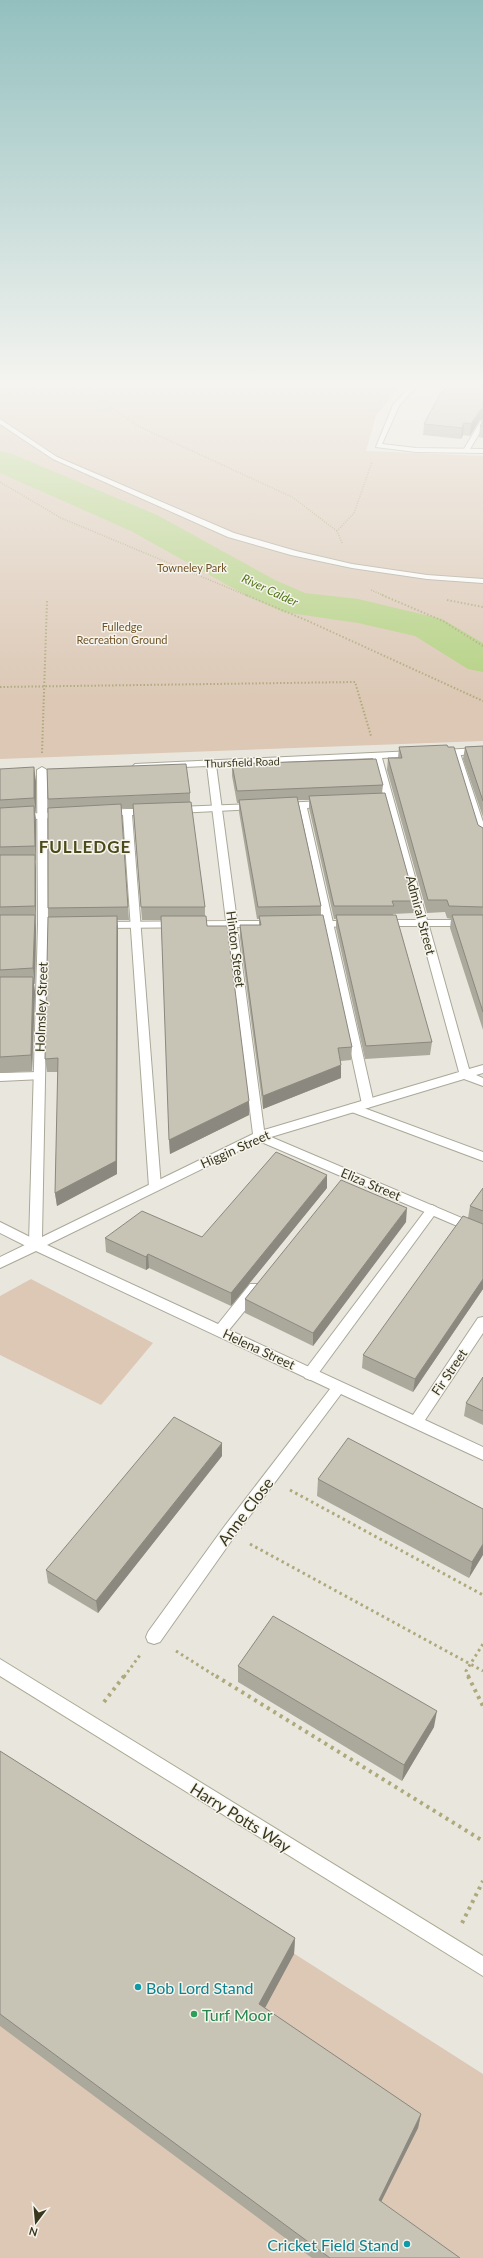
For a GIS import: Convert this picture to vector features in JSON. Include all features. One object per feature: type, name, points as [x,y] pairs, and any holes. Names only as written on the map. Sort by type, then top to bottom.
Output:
[{"type":"street","points":[[123,487],[232,535],[294,553],[352,566],[427,577],[483,581]]},
{"type":"street","name":"Thursfield Road","points":[[126,766],[483,752]]},
{"type":"street","points":[[456,753],[483,837]]},
{"type":"street","name":"Admiral Street","points":[[377,756],[385,801],[424,923],[465,1074]]},
{"type":"street","name":"Hinton Street","points":[[211,763],[233,924],[259,1136]]},
{"type":"street","name":"Holmsley Street","points":[[35,1245],[42,988],[47,925],[39,865],[42,816],[42,770]]},
{"type":"street","points":[[96,814],[334,803]]},
{"type":"street","points":[[302,805],[327,924],[368,1104]]},
{"type":"street","points":[[127,812],[155,1187]]},
{"type":"street","points":[[0,818],[73,815]]},
{"type":"street","points":[[89,925],[483,923]]},
{"type":"street","points":[[29,925],[47,925]]},
{"type":"street","points":[[28,988],[42,988]]},
{"type":"street","name":"Higgin Street","points":[[0,1263],[259,1136],[483,1069]]},
{"type":"street","points":[[465,1074],[483,1082]]},
{"type":"street","points":[[0,1077],[39,1076]]},
{"type":"street","points":[[353,1108],[483,1157]]},
{"type":"street","name":"Eliza Street","points":[[259,1136],[483,1232]]},
{"type":"street","points":[[337,1186],[347,1174]]},
{"type":"street","points":[[310,1374],[432,1210]]},
{"type":"street","name":"Helena Street","points":[[0,1227],[35,1245],[483,1454]]},
{"type":"street","points":[[220,1331],[264,1277]]},
{"type":"street","name":"Fir Street","points":[[415,1423],[483,1322]]},
{"type":"street","name":"Anne Close","points":[[154,1637],[229,1532],[339,1387]]},
{"type":"street","name":"Harry Potts Way","points":[[0,1667],[483,1967]]},
{"type":"path","points":[[9,487],[61,518],[308,621],[483,701]]},
{"type":"path","points":[[271,487],[292,497],[337,531],[352,566]]},
{"type":"path","points":[[337,531],[354,513],[363,487]]},
{"type":"path","points":[[370,590],[443,621],[483,646]]},
{"type":"path","points":[[42,770],[47,601]]},
{"type":"path","points":[[0,687],[355,682],[377,756]]},
{"type":"path","points":[[270,1479],[483,1595]]},
{"type":"path","points":[[229,1532],[483,1671]]},
{"type":"path","points":[[89,1722],[154,1637],[483,1841]]},
{"type":"path","points":[[483,1644],[466,1671],[483,1706]]},
{"type":"path","points":[[450,1947],[483,1880]]},
{"type":"green space","name":"Towneley Park","points":[[0,487],[483,487],[483,741],[0,759]]},
{"type":"green space","points":[[31,1279],[153,1343],[101,1405],[0,1355],[0,1296]]},
{"type":"green space","name":"Turf Moor","points":[[0,1766],[483,2074],[483,2258],[0,2258]]},
{"type":"building","points":[[447,745],[448,747],[454,747],[478,825],[483,828],[483,907],[449,906],[447,900],[428,900],[388,758],[402,758],[399,747]]},
{"type":"building","points":[[483,746],[483,801],[465,747]]},
{"type":"building","points":[[376,759],[383,785],[237,791],[232,764]]},
{"type":"building","points":[[186,764],[190,793],[48,799],[47,769]]},
{"type":"building","points":[[34,767],[34,798],[0,800],[0,769]]},
{"type":"building","points":[[385,793],[415,901],[392,901],[394,906],[334,906],[309,796]]},
{"type":"building","points":[[297,797],[321,906],[258,907],[239,800]]},
{"type":"building","points":[[191,802],[205,907],[141,907],[133,804]]},
{"type":"building","points":[[121,804],[128,907],[48,908],[48,808]]},
{"type":"building","points":[[34,806],[35,846],[0,847],[0,808]]},
{"type":"building","points":[[0,855],[35,855],[35,906],[0,907]]},
{"type":"building","points":[[0,915],[35,915],[33,968],[0,970]]},
{"type":"building","points":[[323,915],[352,1047],[338,1048],[341,1065],[263,1096],[240,925],[261,925],[259,916]]},
{"type":"building","points":[[336,915],[396,915],[432,1042],[366,1046]]},
{"type":"building","points":[[452,915],[483,915],[483,1012]]},
{"type":"building","points":[[117,916],[116,1161],[55,1193],[58,1058],[45,1059],[48,917]]},
{"type":"building","points":[[161,916],[206,916],[207,926],[227,926],[249,1101],[169,1140]]},
{"type":"building","points":[[0,977],[33,977],[31,1055],[0,1057]]},
{"type":"building","points":[[276,1152],[327,1175],[231,1293],[148,1254],[146,1257],[105,1238],[142,1211],[202,1237]]},
{"type":"building","points":[[341,1180],[407,1208],[313,1333],[245,1299]]},
{"type":"building","points":[[483,1188],[483,1211],[470,1206]]},
{"type":"building","points":[[463,1216],[483,1224],[483,1279],[415,1379],[363,1355]]},
{"type":"building","points":[[483,1377],[483,1411],[466,1403]]},
{"type":"building","points":[[174,1417],[222,1443],[96,1601],[46,1570]]},
{"type":"building","points":[[348,1438],[483,1509],[483,1544],[472,1562],[318,1479]]},
{"type":"building","points":[[273,1616],[437,1711],[404,1765],[238,1666]]},
{"type":"building","name":"Bob Lord Stand","points":[[0,1751],[295,1938],[259,2004],[421,2114],[379,2200],[460,2258],[330,2258],[0,2014]]},
{"type":"waterway","name":"River Calder","points":[[61,487],[144,523],[261,588],[297,604],[358,611],[428,627],[483,660]]},
{"type":"place","name":"Bob Lord Stand","points":[[138,1987]]},
{"type":"place","name":"Turf Moor","points":[[194,2014]]},
{"type":"place","name":"Cricket Field Stand","points":[[407,2244]]},
{"type":"district","name":"FULLEDGE","points":[[85,846]]},
{"type":"park label","name":"Fulledge Recreation Ground","points":[[122,632]]}]
